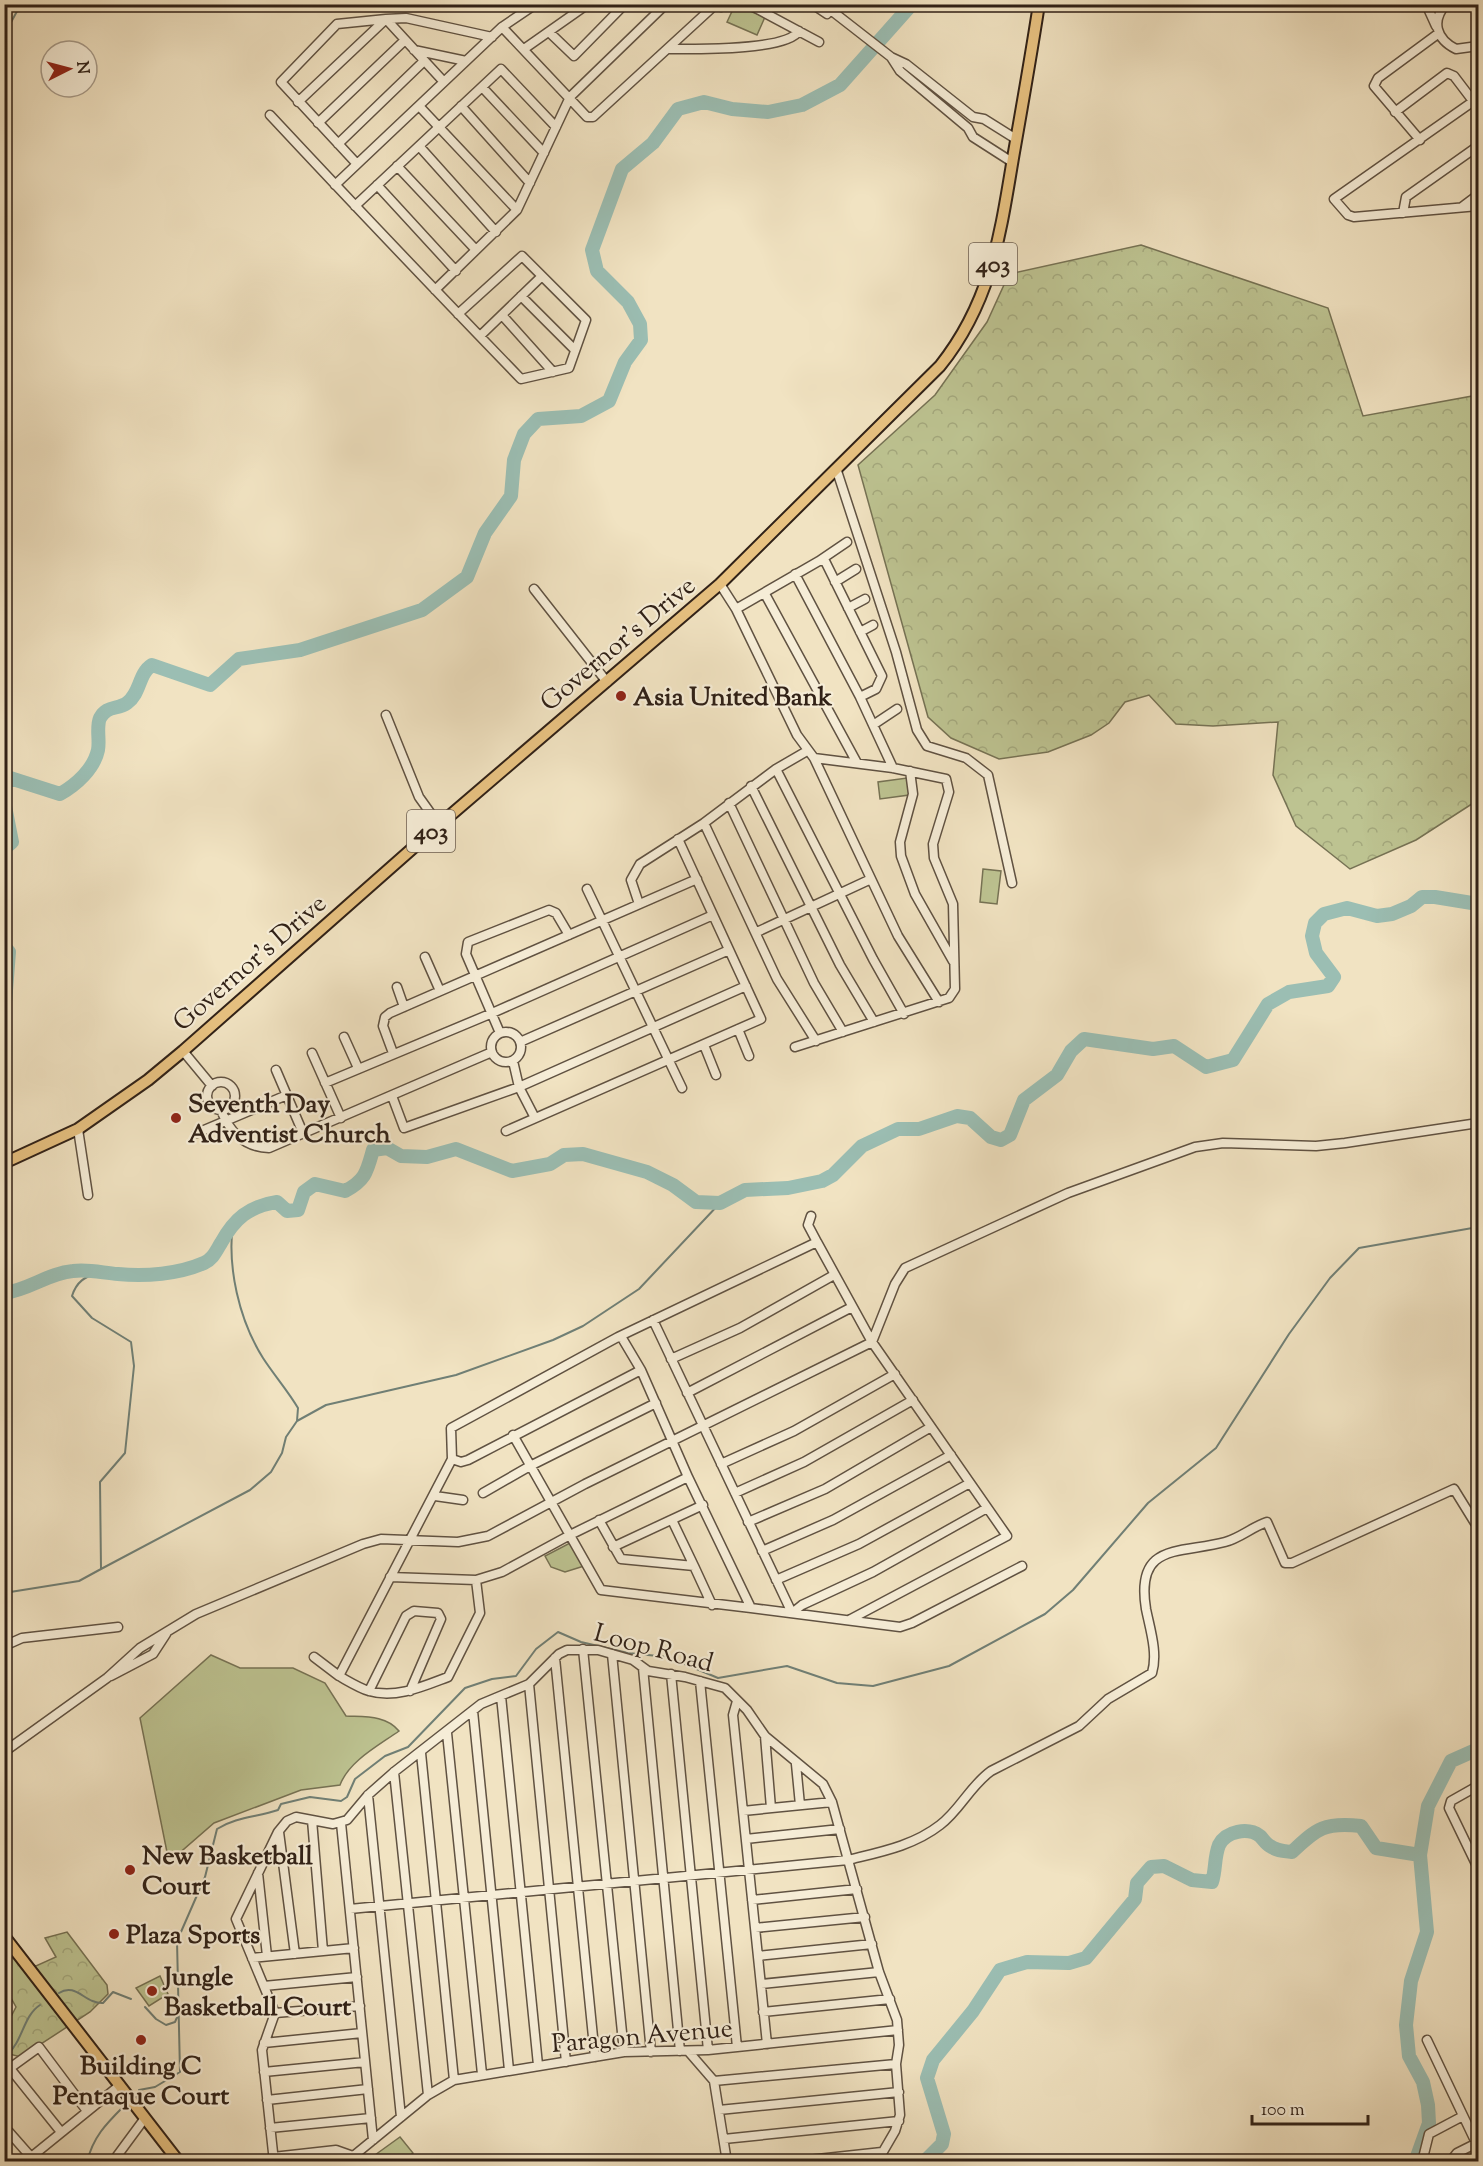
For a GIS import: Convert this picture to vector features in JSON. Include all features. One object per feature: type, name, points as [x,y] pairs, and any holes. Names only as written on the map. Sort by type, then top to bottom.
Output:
[{"type":"main road","name":"Governor's Drive","points":[[4,1162],[78,1130],[183,1051],[439,825],[720,584],[929,379],[967,329],[989,278],[1040,4]]},
{"type":"main road","points":[[4,1936],[178,2162]]},
{"type":"street","points":[[335,185],[502,27],[536,4]]},
{"type":"street","points":[[524,49],[588,4]]},
{"type":"street","points":[[549,32],[574,56],[626,4]]},
{"type":"street","points":[[502,27],[587,117],[594,117],[714,5],[721,8],[726,4]]},
{"type":"street","points":[[748,4],[819,42]]},
{"type":"street","points":[[812,4],[891,57],[906,64],[973,117],[984,119],[1016,139]]},
{"type":"street","points":[[823,4],[870,42]]},
{"type":"street","points":[[1426,4],[1437,30],[1448,45],[1456,49],[1479,46]]},
{"type":"street","points":[[1420,140],[1376,90],[1375,82],[1437,30],[1439,13],[1446,4]]},
{"type":"street","points":[[435,290],[516,210],[570,97],[663,5]]},
{"type":"street","points":[[357,164],[281,82],[337,24],[406,18],[492,37]]},
{"type":"street","points":[[386,19],[444,82]]},
{"type":"street","points":[[298,102],[386,19]]},
{"type":"street","points":[[669,49],[729,48],[786,42],[799,31]]},
{"type":"street","points":[[318,123],[405,40]]},
{"type":"street","points":[[414,50],[466,61]]},
{"type":"street","points":[[891,57],[900,71],[968,128],[973,137],[1012,162]]},
{"type":"street","points":[[338,144],[424,61]]},
{"type":"street","points":[[355,206],[501,69],[556,127]]},
{"type":"street","points":[[1395,112],[1447,73],[1454,76],[1476,99],[1334,199],[1348,215],[1354,217],[1479,206]]},
{"type":"street","points":[[482,87],[544,153]]},
{"type":"street","points":[[419,106],[516,210]]},
{"type":"street","points":[[461,106],[530,183]]},
{"type":"street","points":[[270,115],[335,185],[458,314],[521,379],[569,368],[585,320],[522,256],[458,314]]},
{"type":"street","points":[[968,128],[973,117]]},
{"type":"street","points":[[418,146],[496,232]]},
{"type":"street","points":[[1403,213],[1406,197],[1479,146]]},
{"type":"street","points":[[398,166],[476,250]]},
{"type":"street","points":[[377,185],[456,271]]},
{"type":"street","points":[[1461,207],[1479,195]]},
{"type":"street","points":[[480,336],[542,276]]},
{"type":"street","points":[[521,296],[575,350]]},
{"type":"street","points":[[502,315],[553,372]]},
{"type":"street","points":[[837,471],[896,652],[917,730],[927,746],[966,758],[988,775],[1012,883]]},
{"type":"street","points":[[736,609],[765,594],[847,542]]},
{"type":"street","points":[[819,561],[825,561],[882,676],[876,689],[860,697]]},
{"type":"street","points":[[835,582],[855,569]]},
{"type":"street","points":[[795,574],[860,697],[893,768]]},
{"type":"street","points":[[720,584],[736,609],[807,751],[814,758],[898,936],[939,1002]]},
{"type":"street","points":[[534,590],[607,682]]},
{"type":"street","points":[[765,594],[857,763]]},
{"type":"street","points":[[848,608],[865,599]]},
{"type":"street","points":[[860,632],[873,625]]},
{"type":"street","points":[[873,725],[897,709]]},
{"type":"street","points":[[386,715],[419,797],[439,825]]},
{"type":"street","points":[[639,904],[631,880],[640,864],[704,823],[776,769],[807,751]]},
{"type":"street","points":[[795,1047],[939,1002],[949,998],[955,990],[953,904],[934,858],[933,844],[949,785],[940,776],[814,758]]},
{"type":"street","points":[[776,769],[873,959],[904,1014]]},
{"type":"street","points":[[910,771],[913,794],[900,842],[901,856],[915,894],[954,964]]},
{"type":"street","points":[[751,786],[840,965],[874,1022]]},
{"type":"street","points":[[729,803],[813,983],[843,1032]]},
{"type":"street","points":[[704,823],[757,932],[777,979],[816,1041]]},
{"type":"street","points":[[506,1131],[761,1019],[678,839]]},
{"type":"street","points":[[393,1053],[383,1021],[390,1013],[697,879]]},
{"type":"street","points":[[757,932],[870,879]]},
{"type":"street","points":[[588,889],[682,1088]]},
{"type":"street","points":[[500,1033],[466,954],[468,942],[549,910],[556,913],[569,935]]},
{"type":"street","points":[[325,1083],[490,1014],[619,954],[713,915]]},
{"type":"street","points":[[520,1042],[729,950]]},
{"type":"street","points":[[425,957],[440,991]]},
{"type":"street","points":[[392,1096],[404,1128],[519,1087],[746,986]]},
{"type":"street","points":[[397,987],[405,1007]]},
{"type":"street","points":[[738,1029],[749,1056]]},
{"type":"street","points":[[500,1033],[515,1035],[520,1042],[519,1056],[513,1061],[505,1062],[497,1059],[492,1052],[495,1038],[500,1033]]},
{"type":"street","points":[[344,1037],[358,1068]]},
{"type":"street","points":[[704,1045],[716,1075]]},
{"type":"street","points":[[183,1051],[212,1086]]},
{"type":"street","points":[[230,1120],[231,1106],[235,1097],[230,1086],[219,1083],[212,1086],[207,1094],[209,1104],[221,1110],[230,1120],[240,1140],[253,1148],[269,1149],[492,1052]]},
{"type":"street","points":[[312,1053],[341,1118]]},
{"type":"street","points":[[513,1061],[519,1087],[535,1119]]},
{"type":"street","points":[[276,1070],[303,1133]]},
{"type":"street","points":[[197,1133],[287,1095]]},
{"type":"street","points":[[221,1110],[231,1106]]},
{"type":"street","points":[[4,1752],[107,1678],[153,1654],[166,1634],[196,1614],[363,1544],[381,1539],[473,1540],[488,1536],[585,1484],[703,1428],[872,1342],[895,1284],[905,1268],[1047,1202],[1162,1157],[1195,1147],[1222,1143],[1316,1146],[1479,1123]]},
{"type":"street","points":[[78,1130],[88,1195]]},
{"type":"street","points":[[811,1216],[808,1225],[816,1242],[872,1342],[1007,1536],[849,1620]]},
{"type":"street","points":[[339,1676],[435,1496],[452,1459],[450,1431],[454,1425],[618,1337],[816,1242]]},
{"type":"street","points":[[671,1359],[740,1328],[834,1275]]},
{"type":"street","points":[[687,1393],[852,1307]]},
{"type":"street","points":[[653,1320],[792,1613]]},
{"type":"street","points":[[618,1337],[626,1342],[641,1370],[671,1442],[752,1608]]},
{"type":"street","points":[[452,1459],[462,1462],[641,1370]]},
{"type":"street","points":[[721,1464],[794,1431],[895,1374]]},
{"type":"street","points":[[735,1493],[804,1462],[913,1400]]},
{"type":"street","points":[[483,1493],[530,1466],[656,1403]]},
{"type":"street","points":[[748,1522],[825,1489],[931,1427]]},
{"type":"street","points":[[513,1435],[601,1590],[900,1627],[1022,1566]]},
{"type":"street","points":[[762,1551],[833,1520],[951,1455]]},
{"type":"street","points":[[390,1577],[476,1580],[502,1572],[599,1520],[688,1477]]},
{"type":"street","points":[[776,1580],[859,1544],[970,1483]]},
{"type":"street","points":[[350,1909],[848,1860],[907,1845],[940,1825],[978,1781],[1079,1726],[1108,1699],[1152,1673],[1155,1662],[1145,1599],[1148,1573],[1155,1558],[1168,1552],[1227,1542],[1267,1522],[1285,1563],[1292,1563],[1454,1489],[1475,1522],[1479,1523]]},
{"type":"street","points":[[435,1496],[463,1500]]},
{"type":"street","points":[[614,1547],[703,1505]]},
{"type":"street","points":[[792,1613],[802,1605],[873,1572],[987,1508]]},
{"type":"street","points":[[599,1520],[618,1556],[627,1561],[694,1566]]},
{"type":"street","points":[[672,1521],[712,1605]]},
{"type":"street","points":[[314,1658],[339,1676],[369,1691],[410,1691],[448,1677],[480,1613],[476,1580]]},
{"type":"street","points":[[369,1691],[406,1616],[414,1611],[438,1613],[441,1619],[410,1691]]},
{"type":"street","points":[[4,1646],[22,1638],[118,1627]]},
{"type":"street","points":[[583,1649],[624,2052]]},
{"type":"street","name":"Loop Road","points":[[341,1824],[394,1772],[447,1733],[481,1704],[530,1684],[555,1658],[567,1650],[583,1649],[612,1654],[633,1660],[644,1668],[725,1688],[765,1736],[823,1785],[832,1802],[879,1972],[890,1999],[898,2030],[899,2050],[896,2064],[899,2121],[877,2162]]},
{"type":"street","points":[[612,1654],[651,2052]]},
{"type":"street","points":[[555,1658],[596,2057]]},
{"type":"street","points":[[644,1668],[663,1878],[684,2051],[714,2080],[727,2162]]},
{"type":"street","points":[[671,1674],[708,2050]]},
{"type":"street","points":[[700,1681],[737,2047]]},
{"type":"street","points":[[530,1684],[566,2062]]},
{"type":"street","points":[[501,1696],[538,2066]]},
{"type":"street","points":[[737,1701],[733,1715],[767,2044]]},
{"type":"street","points":[[473,1711],[509,2070]]},
{"type":"street","points":[[447,1733],[482,2074]]},
{"type":"street","points":[[765,1736],[771,1808]]},
{"type":"street","points":[[420,1753],[454,2080]]},
{"type":"street","points":[[796,1764],[800,1805]]},
{"type":"street","points":[[394,1772],[428,2095]]},
{"type":"street","points":[[1479,1797],[1476,1789],[1451,1801],[1449,1808],[1479,1868]]},
{"type":"street","points":[[368,1795],[401,2117]]},
{"type":"street","points":[[743,1811],[832,1802]]},
{"type":"street","points":[[350,2159],[336,2150],[273,2159],[264,2072],[264,2043],[275,2013],[236,1919],[279,1832],[287,1821],[296,1816],[341,1824],[373,2140]]},
{"type":"street","points":[[312,1820],[323,1951]]},
{"type":"street","points":[[746,1839],[840,1829]]},
{"type":"street","points":[[279,1832],[295,1954]]},
{"type":"street","points":[[258,1871],[267,1956]]},
{"type":"street","points":[[752,1900],[857,1889]]},
{"type":"street","points":[[755,1928],[864,1917]]},
{"type":"street","points":[[758,1956],[872,1944]]},
{"type":"street","points":[[252,1958],[354,1948]]},
{"type":"street","points":[[760,1984],[879,1972]]},
{"type":"street","points":[[264,1986],[357,1977]]},
{"type":"street","points":[[763,2012],[890,1999]]},
{"type":"street","points":[[275,2013],[360,2006]]},
{"type":"street","name":"Paragon Avenue","points":[[350,2159],[428,2095],[454,2080],[624,2052],[708,2050],[898,2030]]},
{"type":"street","points":[[264,2043],[362,2033]]},
{"type":"street","points":[[1427,2040],[1478,2145],[1457,2153],[1450,2162]]},
{"type":"street","points":[[61,2132],[7,2065],[39,2047],[87,2111]]},
{"type":"street","points":[[264,2072],[365,2062]]},
{"type":"street","points":[[714,2080],[896,2064]]},
{"type":"street","points":[[4,2135],[9,2132],[28,2159],[120,2085]]},
{"type":"street","points":[[267,2100],[368,2089]]},
{"type":"street","points":[[719,2110],[899,2092]]},
{"type":"street","points":[[1422,2162],[1429,2134],[1463,2116]]},
{"type":"street","points":[[118,2160],[145,2118]]},
{"type":"street","points":[[270,2128],[371,2118]]},
{"type":"street","points":[[724,2139],[899,2121]]},
{"type":"street","points":[[790,2162],[882,2152]]},
{"type":"green space","points":[[735,5],[765,17],[757,35],[727,22]]},
{"type":"green space","points":[[1141,245],[1328,308],[1363,416],[1478,395],[1478,800],[1416,840],[1350,869],[1296,826],[1273,775],[1278,722],[1213,726],[1176,724],[1149,695],[1125,702],[1109,723],[1091,735],[1048,752],[999,759],[951,738],[928,717],[858,465],[935,395],[987,322],[1009,274]]},
{"type":"green space","points":[[907,778],[909,795],[880,799],[878,782]]},
{"type":"green space","points":[[983,869],[1001,871],[997,904],[980,902]]},
{"type":"green space","points":[[570,1543],[584,1566],[565,1572],[551,1567],[545,1556]]},
{"type":"green space","points":[[211,1655],[240,1668],[293,1668],[325,1683],[346,1716],[382,1719],[399,1731],[357,1761],[344,1776],[340,1785],[301,1790],[214,1823],[169,1862],[140,1718]]},
{"type":"green space","points":[[67,1932],[107,1985],[108,1994],[90,2012],[21,2057],[9,2054],[4,2030],[16,2007],[5,1987],[5,1960],[8,1956],[36,1966],[56,1957],[45,1938]]},
{"type":"green space","name":"Jungle Basketball Court","points":[[160,1976],[168,1994],[149,2006],[136,1988]]},
{"type":"green space","points":[[400,2137],[413,2153],[402,2161],[368,2160]]},
{"type":"waterway","points":[[4,35],[21,4]]},
{"type":"waterway","points":[[4,785],[10,778],[60,794],[72,786],[84,776],[96,757],[100,718],[109,709],[123,705],[132,699],[144,673],[152,665],[210,685],[239,659],[300,650],[422,610],[467,577],[485,533],[511,496],[514,460],[524,434],[538,419],[581,416],[609,401],[625,362],[641,340],[640,324],[628,302],[597,271],[592,250],[622,169],[653,143],[678,109],[704,102],[732,109],[768,112],[802,105],[840,85],[912,4]]},
{"type":"waterway","points":[[4,801],[12,842],[4,849]]},
{"type":"waterway","points":[[4,1293],[22,1289],[64,1272],[90,1271],[150,1275],[184,1270],[204,1263],[214,1254],[231,1227],[250,1210],[277,1202],[287,1211],[298,1210],[304,1192],[315,1184],[345,1191],[352,1187],[365,1174],[373,1150],[387,1148],[401,1156],[427,1157],[456,1149],[512,1171],[550,1164],[564,1155],[583,1154],[647,1172],[673,1185],[696,1202],[720,1203],[745,1190],[788,1188],[822,1181],[833,1175],[862,1146],[898,1129],[919,1129],[957,1116],[970,1118],[991,1137],[1001,1140],[1010,1135],[1024,1100],[1057,1075],[1071,1051],[1084,1039],[1153,1049],[1174,1046],[1206,1067],[1233,1060],[1268,1004],[1289,992],[1328,986],[1334,977],[1316,953],[1312,936],[1315,923],[1324,914],[1347,908],[1377,916],[1392,914],[1411,906],[1422,897],[1478,904]]},
{"type":"waterway","points":[[4,946],[9,952],[4,1016]]},
{"type":"waterway","points":[[101,1569],[250,1490],[271,1472],[282,1453],[286,1437],[297,1421],[326,1405],[456,1375],[553,1340],[583,1326],[639,1289],[720,1203]]},
{"type":"waterway","points":[[233,1223],[232,1257],[241,1310],[263,1358],[298,1408],[297,1421]]},
{"type":"waterway","points":[[139,2090],[155,2087],[180,2072],[177,1941],[205,1877],[217,1829],[239,1820],[278,1810],[281,1804],[310,1797],[341,1801],[347,1797],[355,1779],[385,1756],[408,1747],[465,1688],[492,1679],[516,1676],[536,1649],[558,1632],[581,1642],[628,1653],[668,1657],[718,1678],[787,1666],[837,1683],[873,1686],[949,1666],[1045,1614],[1073,1590],[1148,1503],[1216,1448],[1289,1334],[1330,1278],[1359,1248],[1478,1227]]},
{"type":"waterway","points":[[4,1593],[79,1581],[101,1569],[100,1482],[125,1453],[134,1366],[131,1342],[92,1318],[72,1296],[79,1283],[100,1271]]},
{"type":"waterway","points":[[1415,2162],[1429,2123],[1423,2082],[1409,2056],[1406,2025],[1411,1981],[1427,1932],[1420,1855],[1428,1806],[1451,1761],[1478,1749]]},
{"type":"waterway","points":[[924,2162],[942,2144],[944,2134],[927,2078],[933,2060],[973,2011],[1000,1970],[1027,1962],[1069,1963],[1086,1958],[1135,1899],[1137,1883],[1151,1867],[1164,1866],[1192,1880],[1212,1882],[1216,1854],[1222,1840],[1227,1836],[1244,1831],[1255,1833],[1273,1848],[1292,1852],[1315,1832],[1339,1825],[1361,1826],[1376,1848],[1420,1855]]},
{"type":"waterway","points":[[59,1993],[71,1990],[103,2003],[113,1992],[131,1999]]},
{"type":"waterway","points":[[7,2055],[17,2043],[30,2015],[40,2005]]},
{"type":"waterway","points":[[145,2007],[156,2019],[166,2025],[175,2022],[178,2015]]},
{"type":"waterway","points":[[87,2162],[97,2138],[123,2107]]},
{"type":"place","name":"Asia United Bank","points":[[621,696]]},
{"type":"place","name":"Seventh Day Adventist Church","points":[[176,1118]]},
{"type":"place","name":"New Basketball Court","points":[[130,1870]]},
{"type":"place","name":"Plaza Sports","points":[[114,1934]]},
{"type":"place","name":"Jungle Basketball Court","points":[[152,1991]]},
{"type":"place","name":"Building C Pentaque Court","points":[[141,2040]]}]
